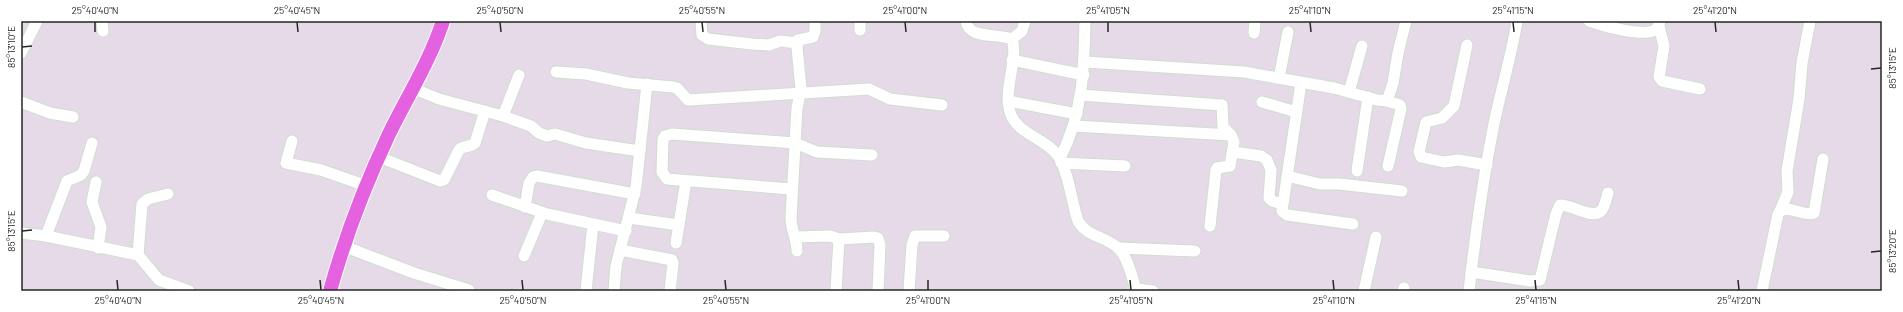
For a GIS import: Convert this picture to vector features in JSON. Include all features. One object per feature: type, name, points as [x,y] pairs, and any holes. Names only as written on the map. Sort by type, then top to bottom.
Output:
[{"type":"main road","points":[[330,291],[343,246],[379,156],[412,88],[422,72],[443,21]]},
{"type":"street","points":[[21,53],[37,21]]},
{"type":"street","points":[[701,21],[702,35],[708,39],[769,45],[780,41],[798,43]]},
{"type":"street","points":[[797,251],[796,237],[791,226],[797,108],[800,95],[798,43],[800,39],[813,37],[815,31],[815,21]]},
{"type":"street","points":[[966,21],[969,29],[975,33],[1012,39],[1022,31],[1025,21]]},
{"type":"street","points":[[1060,160],[1074,126],[1084,76],[1085,21],[1081,21]]},
{"type":"street","points":[[1254,33],[1255,21]]},
{"type":"street","points":[[1387,100],[1393,83],[1398,53],[1406,21]]},
{"type":"street","points":[[1469,291],[1487,165],[1502,83],[1512,53],[1517,21]]},
{"type":"street","points":[[1590,21],[1606,27],[1645,32],[1654,31],[1660,23]]},
{"type":"street","points":[[1762,291],[1780,211],[1788,192],[1787,171],[1799,99],[1802,63],[1810,21]]},
{"type":"street","points":[[1660,23],[1664,46],[1659,78],[1662,82],[1700,89]]},
{"type":"street","points":[[1279,78],[1288,32]]},
{"type":"street","points":[[1012,39],[1013,50],[1008,101],[1010,113],[1014,122],[1054,151],[1060,160],[1074,212],[1082,228],[1118,248],[1195,251]]},
{"type":"street","points":[[1467,45],[1454,106],[1442,118],[1426,122],[1419,152],[1421,157],[1439,161],[1458,160],[1487,165]]},
{"type":"street","points":[[1349,92],[1362,46]]},
{"type":"street","points":[[1012,60],[1084,76]]},
{"type":"street","points":[[1085,62],[1233,71],[1301,82],[1349,92],[1377,100],[1387,100],[1397,103],[1400,105],[1401,109],[1388,166]]},
{"type":"street","points":[[556,72],[586,74],[617,81],[677,88],[684,98],[693,101],[733,97],[800,95],[869,89],[890,99],[942,105]]},
{"type":"street","points":[[503,116],[520,75]]},
{"type":"street","points":[[1301,82],[1282,204],[1283,214],[1353,224]]},
{"type":"street","points":[[614,291],[620,250],[635,194],[647,84]]},
{"type":"street","points":[[412,88],[439,100],[503,116],[530,126],[547,136],[555,134],[586,143],[640,151]]},
{"type":"street","points":[[1080,94],[1219,103],[1222,105],[1223,127],[1231,135],[1234,142],[1230,166],[1217,168],[1216,170],[1210,226]]},
{"type":"street","points":[[1356,171],[1368,97]]},
{"type":"street","points":[[1008,101],[1077,114]]},
{"type":"street","points":[[21,102],[50,113],[73,117]]},
{"type":"street","points":[[1262,102],[1296,112]]},
{"type":"street","points":[[379,156],[434,179],[440,181],[444,180],[461,147],[472,146],[474,143],[485,111]]},
{"type":"street","points":[[1074,126],[1231,135]]},
{"type":"street","points":[[792,189],[671,180],[663,176],[663,139],[668,134],[795,143],[817,152],[872,154]]},
{"type":"street","points":[[292,141],[286,163],[321,170],[367,186]]},
{"type":"street","points":[[46,236],[67,181],[81,175],[84,171],[92,143]]},
{"type":"street","points":[[1233,152],[1261,156],[1267,160],[1271,170],[1269,198],[1272,201],[1282,204]]},
{"type":"street","points":[[1780,211],[1786,209],[1808,214],[1814,213],[1823,159]]},
{"type":"street","points":[[1060,160],[1125,166]]},
{"type":"street","points":[[525,207],[529,183],[533,177],[537,176],[635,194]]},
{"type":"street","points":[[1286,176],[1320,184],[1339,184],[1402,191]]},
{"type":"street","points":[[676,243],[686,181]]},
{"type":"street","points":[[96,182],[92,202],[101,227],[98,248]]},
{"type":"street","points":[[1471,272],[1530,281],[1540,280],[1556,214],[1560,205],[1569,206],[1590,214],[1599,213],[1602,211],[1608,193]]},
{"type":"street","points":[[138,255],[142,204],[148,199],[168,194]]},
{"type":"street","points":[[492,195],[542,213],[626,232]]},
{"type":"street","points":[[524,256],[542,213]]},
{"type":"street","points":[[629,218],[679,225]]},
{"type":"street","points":[[586,291],[593,224]]},
{"type":"street","points":[[21,233],[46,236],[98,248],[138,255],[159,280],[189,291]]},
{"type":"street","points":[[796,237],[830,236],[839,240],[874,237],[880,241],[878,291]]},
{"type":"street","points":[[909,291],[912,245],[915,236],[944,236]]},
{"type":"street","points":[[1364,291],[1376,237]]},
{"type":"street","points":[[836,291],[839,240]]},
{"type":"street","points":[[343,246],[414,273],[469,290]]},
{"type":"street","points":[[1118,248],[1126,261],[1136,290],[1154,291]]},
{"type":"street","points":[[620,250],[672,260],[670,291]]}]
